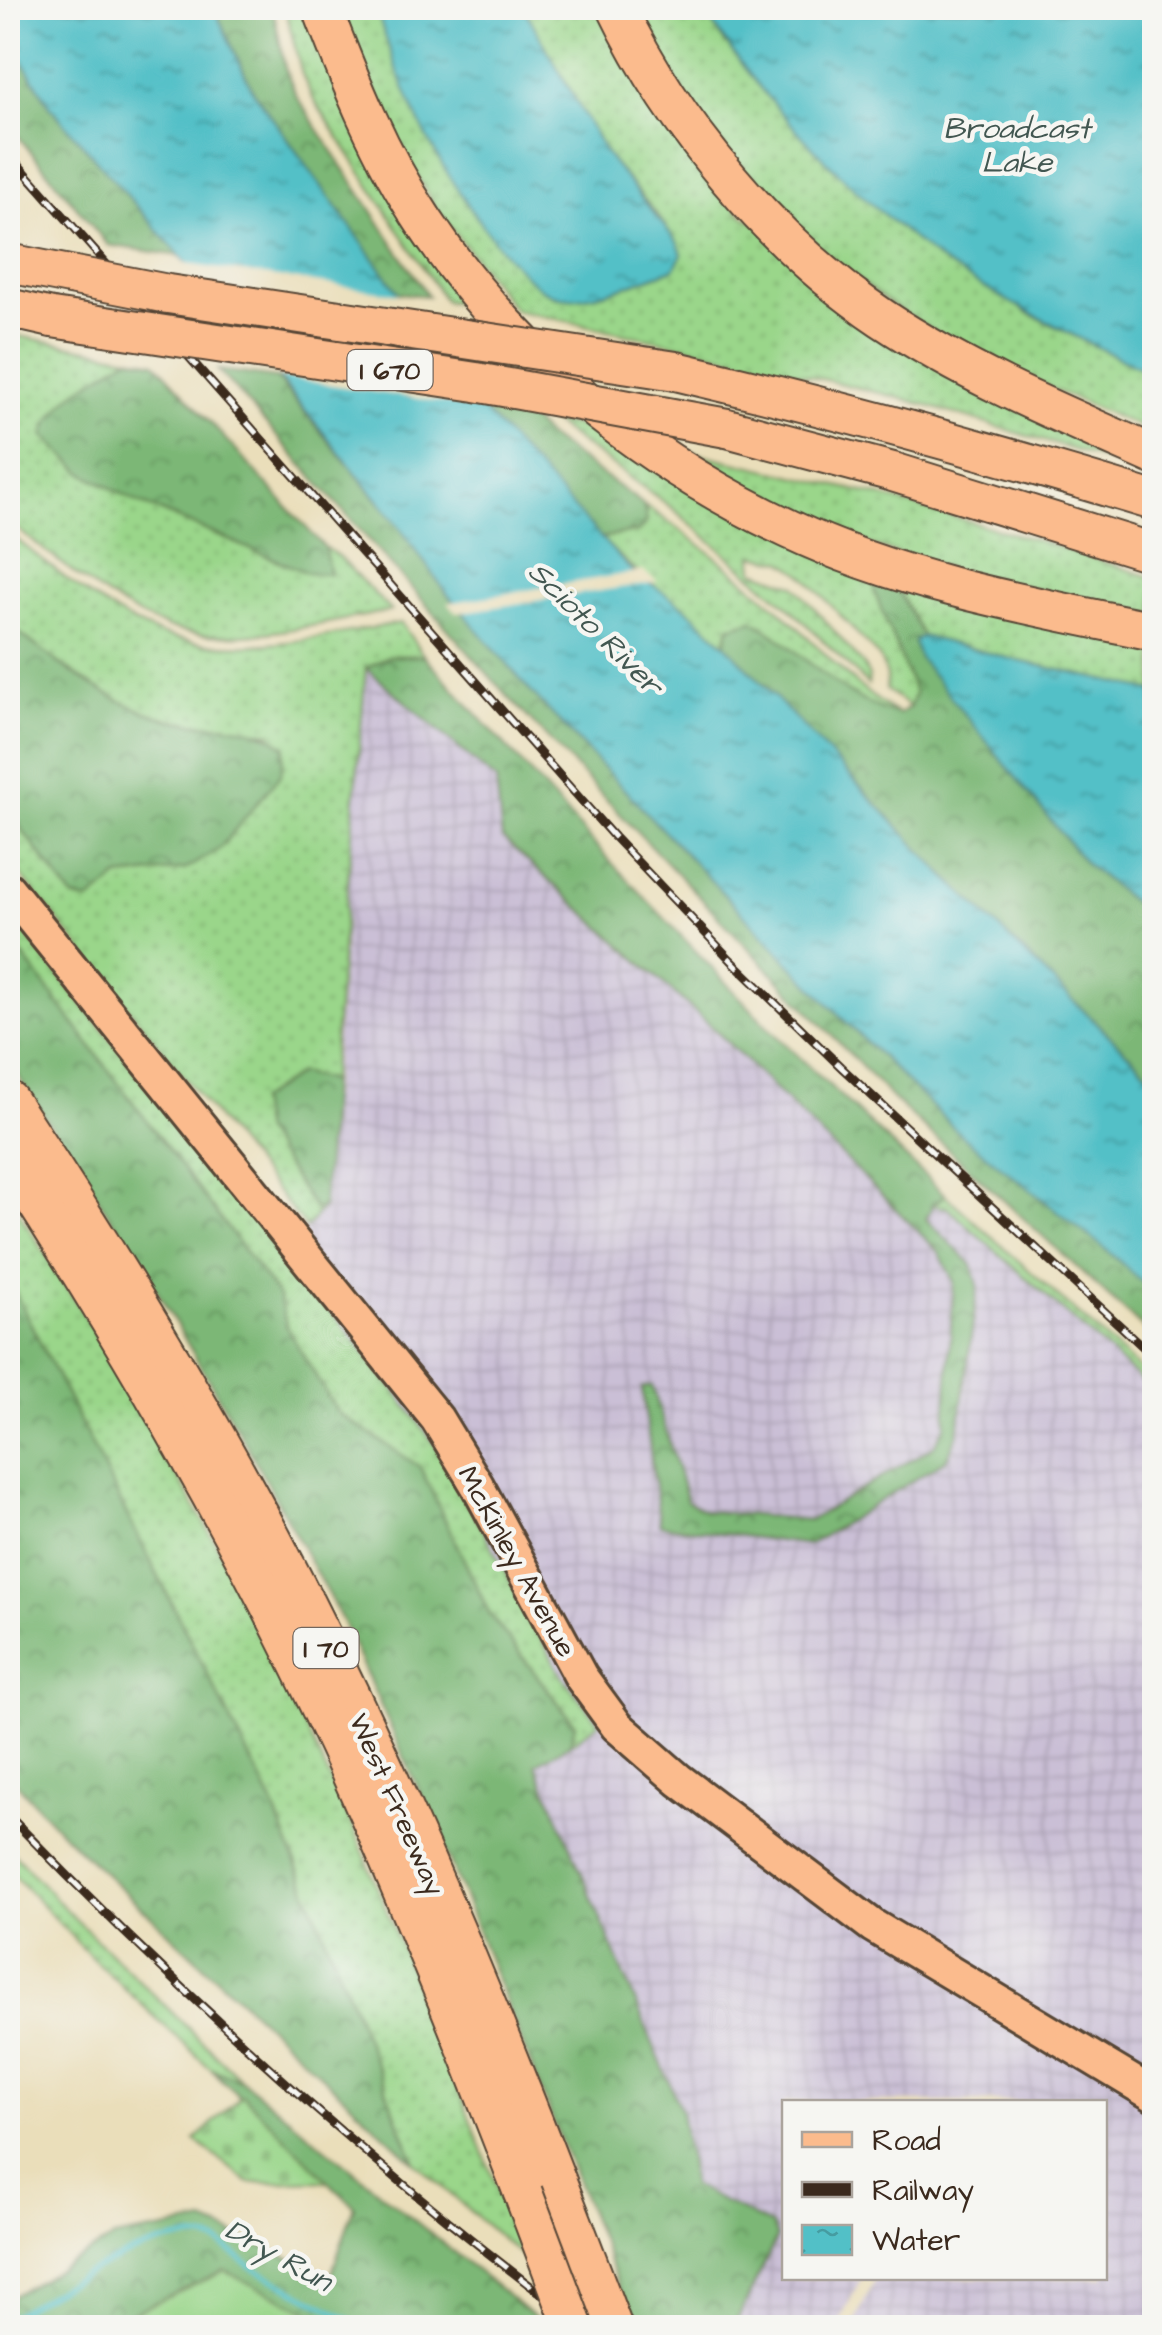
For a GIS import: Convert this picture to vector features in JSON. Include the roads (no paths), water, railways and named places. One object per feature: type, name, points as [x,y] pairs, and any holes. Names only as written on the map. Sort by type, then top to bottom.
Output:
[{"type":"highway","points":[[322,8],[355,93],[388,160],[423,220],[473,288],[564,384],[652,454],[791,530],[850,553],[968,590],[1154,631]]},
{"type":"highway","points":[[618,8],[673,104],[730,179],[804,256],[880,316],[953,361],[1032,402],[1154,455]]},
{"type":"highway","name":"I 670","points":[[8,263],[168,294],[676,372],[975,447],[1154,502]]},
{"type":"highway","name":"I 670","points":[[8,308],[52,318],[476,382],[727,428],[893,472],[1154,554]]},
{"type":"highway","name":"West Freeway","points":[[8,1100],[108,1252],[274,1543],[352,1702],[458,1936],[613,2328]]},
{"type":"highway","name":"West Freeway","points":[[8,1158],[175,1432],[279,1625],[338,1745],[438,1975],[574,2328]]},
{"type":"main road","name":"McKinley Avenue","points":[[8,889],[437,1419],[581,1676],[617,1726],[679,1780],[872,1926],[1154,2094]]},
{"type":"water","name":"Scioto River","points":[[8,8],[214,8],[253,91],[482,409],[630,569],[686,608],[725,644],[941,872],[1154,1079],[1154,1293],[1108,1251],[962,1136],[848,1024],[532,693],[448,595],[395,521],[180,256],[52,109],[8,38]]},
{"type":"water","points":[[376,8],[524,8],[606,154],[678,243],[682,254],[674,269],[598,294],[568,298],[540,287],[522,272],[468,205],[430,143],[400,77]]},
{"type":"water","name":"Broadcast Lake","points":[[703,8],[1154,8],[1154,375],[995,294],[920,245],[842,176],[791,124],[744,68]]},
{"type":"water","points":[[922,636],[1154,691],[1154,919],[1086,864],[919,658],[914,642]]},
{"type":"waterway","name":"Dry Run","points":[[8,2319],[107,2264],[189,2238],[211,2240],[226,2247],[244,2262],[363,2328]]},
{"type":"railway","points":[[8,153],[614,837],[731,960],[1154,1357]]},
{"type":"railway","points":[[8,1815],[145,1952],[286,2083],[434,2209],[586,2328]]}]
